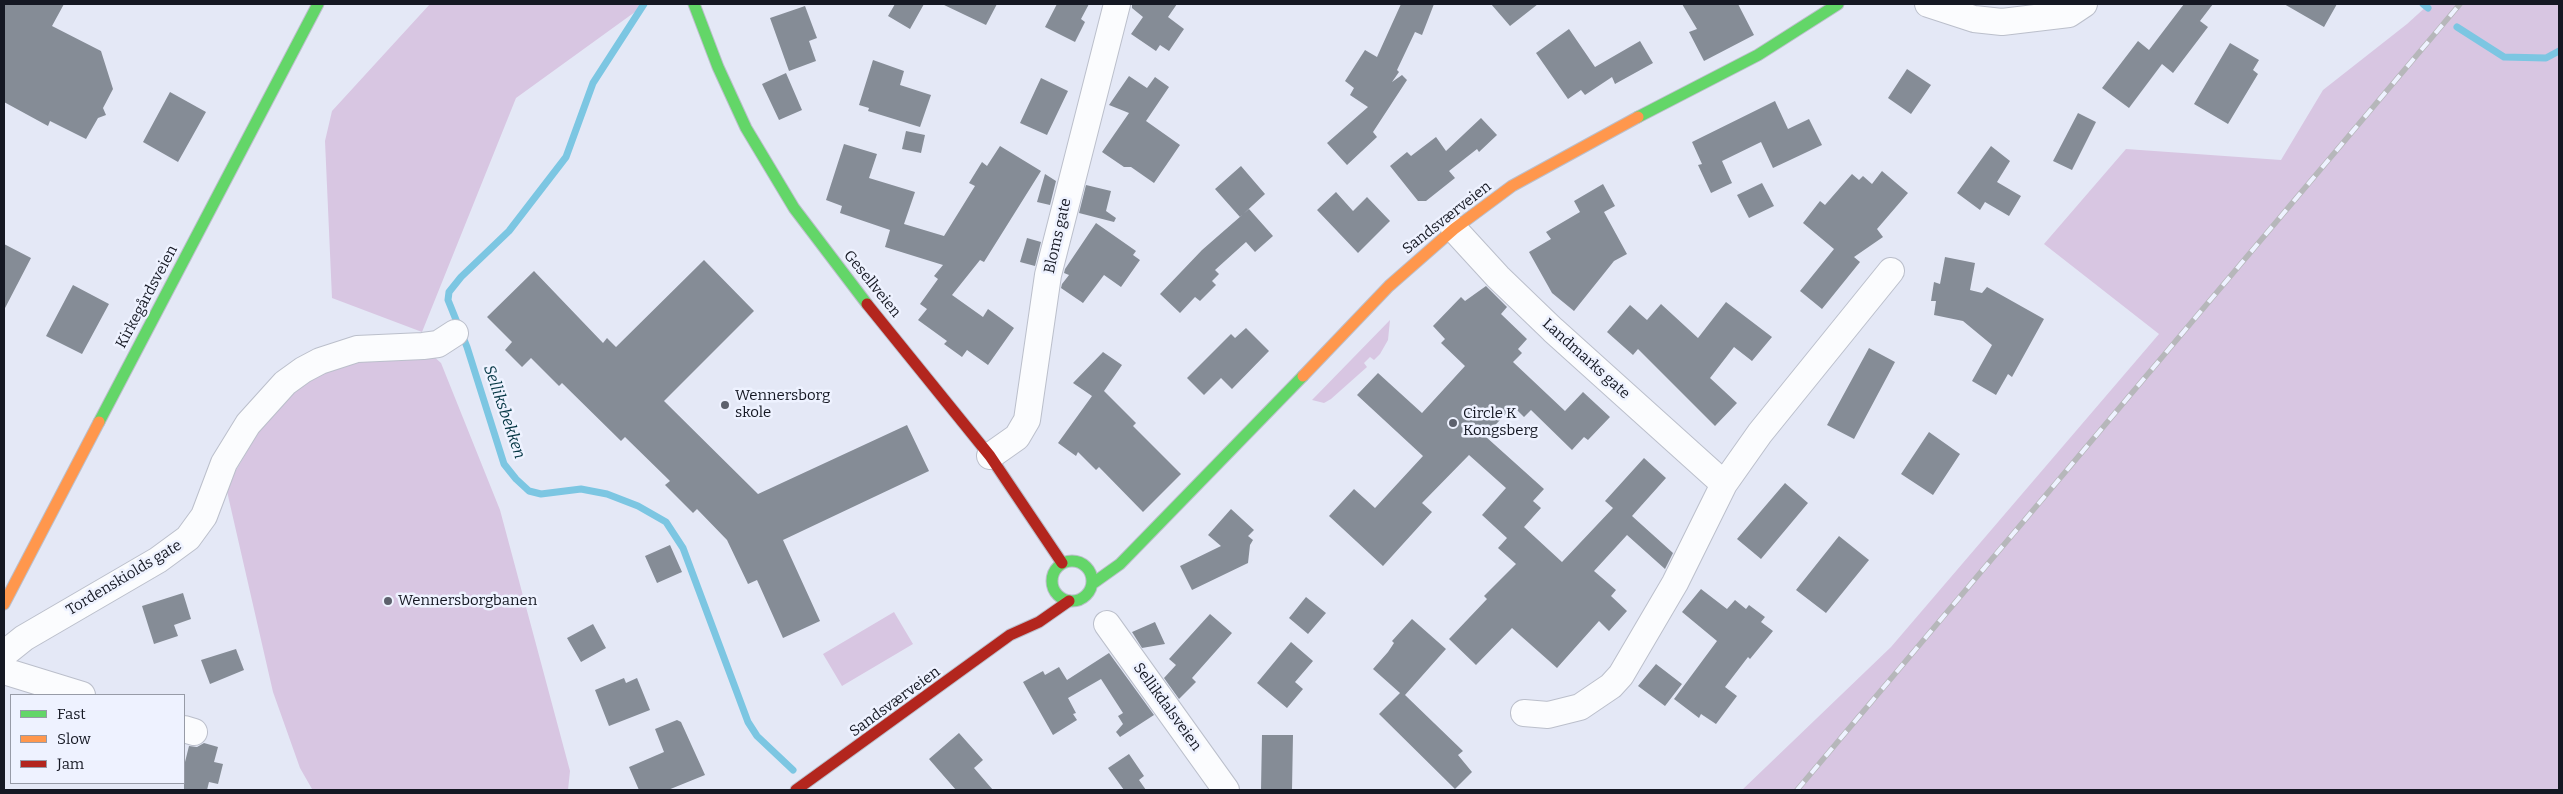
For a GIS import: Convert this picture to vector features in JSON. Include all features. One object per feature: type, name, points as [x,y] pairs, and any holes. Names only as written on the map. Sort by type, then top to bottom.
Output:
[{"type":"street","name":"Kirkegårdsveien","points":[[4,604],[318,4]]},
{"type":"street","name":"Gesellveien","points":[[694,4],[718,67],[746,128],[784,193],[839,269],[990,456],[1062,563]]},
{"type":"street","name":"Bloms gate","points":[[990,456],[1017,437],[1026,420],[1048,275],[1117,4]]},
{"type":"street","name":"Sandsværveien","points":[[1092,584],[1120,564],[1140,542],[1194,491],[1389,286],[1454,229],[1500,194],[1560,158],[1772,46],[1838,4]]},
{"type":"street","points":[[1928,4],[1974,18],[2002,22],[2069,14],[2084,4]]},
{"type":"street","name":"Landmarks gate","points":[[1454,229],[1498,278],[1553,330],[1724,484]]},
{"type":"street","points":[[1524,713],[1548,715],[1580,707],[1611,686],[1621,675],[1675,583],[1724,484],[1760,433],[1891,271]]},
{"type":"street","name":"Tordenskiolds gate","points":[[4,654],[24,638],[158,560],[188,538],[204,516],[224,463],[248,424],[279,389],[303,370],[320,361],[357,349],[438,344],[455,333]]},
{"type":"street","name":"Sandsværveien","points":[[1122,547],[1140,542]]},
{"type":"street","points":[[1040,595],[1052,583],[1056,568],[1062,563],[1094,557]]},
{"type":"street","points":[[1052,583],[1057,595],[1069,601],[1084,597],[1092,584],[1090,572],[1082,563],[1076,561]]},
{"type":"street","name":"Sandsværveien","points":[[796,790],[946,684],[1010,635],[1038,622],[1069,601]]},
{"type":"street","name":"Sandsværveien","points":[[1010,635],[1023,615]]},
{"type":"street","name":"Sellikdalsveien","points":[[1106,624],[1226,790]]},
{"type":"street","points":[[4,671],[79,694]]},
{"type":"shaded area","points":[[430,4],[646,4],[516,98],[422,332],[332,298],[325,141],[332,111]]},
{"type":"shaded area","points":[[2429,4],[2559,4],[2559,790],[1742,790],[1891,647],[2159,334],[2044,244],[2126,149],[2281,160],[2323,90],[2407,24]]},
{"type":"shaded area","points":[[1390,320],[1388,340],[1380,354],[1374,360],[1370,357],[1364,363],[1367,367],[1331,399],[1324,403],[1312,400]]},
{"type":"shaded area","name":"Wennersborgbanen","points":[[410,335],[441,363],[500,510],[570,771],[568,790],[312,789],[300,768],[273,692],[226,487],[300,362]]},
{"type":"shaded area","points":[[894,612],[913,644],[842,686],[823,654]]},
{"type":"building","points":[[4,4],[64,4],[52,26],[101,51],[113,89],[103,108],[106,115],[98,118],[86,139],[50,121],[48,126],[4,102]]},
{"type":"building","points":[[895,4],[924,4],[910,29],[888,16]]},
{"type":"building","points":[[942,4],[997,4],[986,25]]},
{"type":"building","points":[[1057,4],[1089,4],[1081,19],[1085,22],[1075,42],[1045,27]]},
{"type":"building","points":[[1132,4],[1177,4],[1168,17],[1184,29],[1169,51],[1160,45],[1156,51],[1131,34],[1143,17],[1132,8]]},
{"type":"building","points":[[1401,4],[1434,4],[1422,35],[1415,32],[1397,70],[1399,72],[1392,82],[1402,75],[1407,80],[1373,132],[1377,137],[1347,165],[1327,143],[1368,107],[1350,95],[1354,88],[1345,81],[1365,50],[1377,57]]},
{"type":"building","points":[[1491,4],[1538,4],[1510,26]]},
{"type":"building","points":[[1682,4],[1738,4],[1754,35],[1704,61],[1689,32],[1697,29]]},
{"type":"building","points":[[2184,4],[2213,4],[2200,21],[2208,27],[2173,73],[2162,64],[2129,108],[2102,88],[2138,41],[2149,50]]},
{"type":"building","points":[[2284,4],[2337,4],[2324,27]]},
{"type":"building","points":[[805,6],[817,38],[809,41],[816,61],[789,71],[770,18]]},
{"type":"building","points":[[1569,29],[1595,67],[1640,41],[1653,63],[1615,84],[1612,77],[1585,95],[1581,90],[1568,99],[1536,53]]},
{"type":"building","points":[[2230,43],[2259,60],[2253,70],[2258,74],[2228,124],[2194,104]]},
{"type":"building","points":[[873,60],[904,71],[900,85],[931,95],[920,127],[868,111],[869,108],[859,105]]},
{"type":"building","points":[[1907,69],[1931,85],[1911,114],[1888,98]]},
{"type":"building","points":[[786,73],[802,110],[779,120],[762,84]]},
{"type":"building","points":[[1129,76],[1147,88],[1155,77],[1169,87],[1146,121],[1180,145],[1154,183],[1131,167],[1124,167],[1102,152],[1129,113],[1109,105]]},
{"type":"building","points":[[1041,78],[1068,91],[1047,135],[1020,123]]},
{"type":"building","points":[[170,92],[206,112],[178,162],[143,142]]},
{"type":"building","points":[[1775,101],[1788,129],[1809,119],[1822,145],[1773,168],[1761,142],[1722,161],[1732,183],[1711,193],[1698,165],[1702,164],[1692,142]]},
{"type":"building","points":[[2078,113],[2096,122],[2072,170],[2053,161]]},
{"type":"building","points":[[1481,118],[1497,135],[1479,152],[1477,149],[1449,171],[1455,178],[1426,201],[1418,201],[1390,166],[1407,152],[1411,156],[1436,137],[1446,151]]},
{"type":"building","points":[[906,131],[925,135],[921,153],[902,149]]},
{"type":"building","points":[[844,144],[877,154],[869,178],[915,192],[904,224],[944,236],[975,186],[969,183],[982,162],[987,166],[1000,146],[1041,171],[984,262],[980,260],[952,295],[983,317],[988,309],[1014,328],[988,365],[967,350],[962,357],[944,344],[947,341],[918,320],[927,309],[920,304],[938,279],[934,276],[943,265],[885,247],[890,230],[840,213],[842,206],[826,200]]},
{"type":"building","points":[[1991,146],[2010,161],[1997,182],[2021,196],[2009,216],[1985,202],[1980,210],[1957,193]]},
{"type":"building","points":[[1241,166],[1265,194],[1240,217],[1215,189]]},
{"type":"building","points":[[1882,171],[1908,193],[1877,229],[1883,237],[1854,257],[1860,262],[1822,309],[1800,291],[1834,249],[1803,223],[1820,201],[1825,205],[1852,174],[1859,180],[1863,176],[1872,184]]},
{"type":"building","points":[[1045,174],[1056,181],[1050,205],[1037,202]]},
{"type":"building","points":[[1762,183],[1774,206],[1749,218],[1737,195]]},
{"type":"building","points":[[1603,184],[1615,206],[1604,212],[1627,254],[1614,261],[1574,311],[1552,293],[1529,252],[1551,239],[1546,232],[1580,212],[1574,201]]},
{"type":"building","points":[[1086,185],[1111,191],[1106,211],[1116,218],[1114,222],[1079,213]]},
{"type":"building","points":[[1336,192],[1353,211],[1367,197],[1390,221],[1358,253],[1317,210]]},
{"type":"building","points":[[1249,209],[1273,236],[1255,252],[1246,242],[1215,270],[1219,274],[1212,281],[1216,285],[1200,301],[1195,297],[1180,313],[1160,294],[1202,250]]},
{"type":"building","points":[[1096,223],[1136,251],[1133,255],[1140,260],[1121,287],[1104,275],[1083,303],[1061,288],[1069,275],[1064,273],[1065,269]]},
{"type":"building","points":[[1027,238],[1041,242],[1035,266],[1020,262]]},
{"type":"building","points":[[4,244],[31,258],[4,310]]},
{"type":"building","points":[[1945,257],[1975,263],[1970,290],[1982,293],[1987,287],[2044,319],[2012,377],[2008,374],[1996,395],[1972,381],[1992,345],[1963,321],[1934,315],[1936,301],[1931,301],[1934,282],[1940,284]]},
{"type":"building","name":"Wennersborg skole","points":[[704,260],[754,311],[664,401],[758,494],[907,425],[929,471],[783,540],[820,621],[783,638],[757,580],[748,584],[727,540],[697,509],[693,513],[665,485],[670,481],[625,437],[621,441],[562,383],[559,386],[531,358],[522,367],[505,350],[512,342],[487,317],[534,271],[603,343],[607,338],[616,347]]},
{"type":"building","points":[[73,285],[109,304],[82,354],[46,336]]},
{"type":"building","points":[[1486,286],[1507,307],[1501,314],[1527,339],[1518,349],[1522,353],[1513,362],[1565,411],[1583,392],[1610,417],[1588,440],[1584,437],[1572,450],[1531,410],[1524,417],[1513,406],[1485,436],[1544,489],[1533,501],[1541,508],[1524,527],[1562,562],[1613,508],[1605,501],[1644,458],[1666,478],[1632,516],[1673,553],[1665,569],[1627,535],[1594,571],[1616,590],[1611,596],[1627,611],[1609,631],[1599,621],[1557,668],[1512,628],[1476,665],[1449,639],[1487,599],[1484,596],[1516,564],[1498,548],[1507,538],[1482,515],[1506,488],[1469,455],[1422,503],[1432,512],[1383,566],[1329,516],[1354,489],[1375,508],[1423,456],[1357,395],[1378,373],[1422,413],[1465,366],[1441,343],[1445,339],[1433,326],[1461,297],[1465,301]]},
{"type":"building","points":[[1726,302],[1772,337],[1752,361],[1734,347],[1710,378],[1737,403],[1715,426],[1638,349],[1633,355],[1607,332],[1630,305],[1647,320],[1661,304],[1698,338]]},
{"type":"building","points":[[1246,328],[1269,351],[1232,389],[1221,378],[1204,395],[1187,378],[1231,334],[1235,338]]},
{"type":"building","points":[[1869,348],[1895,362],[1854,439],[1827,425]]},
{"type":"building","points":[[1103,352],[1122,365],[1104,391],[1136,423],[1133,426],[1181,474],[1143,512],[1099,467],[1096,470],[1078,452],[1076,456],[1058,443],[1092,396],[1073,383]]},
{"type":"building","points":[[1929,432],[1960,454],[1933,495],[1901,474]]},
{"type":"building","points":[[1785,483],[1808,503],[1761,559],[1737,539]]},
{"type":"building","points":[[1231,509],[1254,530],[1248,536],[1253,540],[1250,545],[1248,563],[1192,590],[1180,566],[1221,546],[1208,535]]},
{"type":"building","points":[[1839,536],[1869,560],[1826,613],[1796,590]]},
{"type":"building","points":[[670,545],[682,572],[657,583],[645,556]]},
{"type":"building","points":[[1701,589],[1727,609],[1735,600],[1746,609],[1749,605],[1765,617],[1761,622],[1773,631],[1750,659],[1748,657],[1725,687],[1737,696],[1716,724],[1701,714],[1699,718],[1674,699],[1717,641],[1682,612]]},
{"type":"building","points":[[183,593],[191,619],[174,625],[178,636],[154,644],[142,606]]},
{"type":"building","points":[[1306,597],[1326,613],[1308,634],[1289,618]]},
{"type":"building","points":[[1210,614],[1232,633],[1192,678],[1196,682],[1179,699],[1164,678],[1176,665],[1169,659]]},
{"type":"building","points":[[1412,619],[1446,649],[1405,695],[1463,751],[1458,755],[1472,772],[1455,789],[1379,714],[1400,693],[1373,669],[1388,652],[1394,643],[1392,641]]},
{"type":"building","points":[[1155,622],[1165,644],[1142,648],[1132,632]]},
{"type":"building","points":[[593,624],[606,648],[581,662],[567,638]]},
{"type":"building","points":[[1291,642],[1313,661],[1295,682],[1303,689],[1287,708],[1257,683]]},
{"type":"building","points":[[236,649],[244,670],[210,684],[201,660]]},
{"type":"building","points":[[1109,653],[1154,715],[1120,737],[1116,732],[1123,724],[1118,716],[1123,713],[1101,679],[1068,698],[1076,713],[1073,714],[1077,720],[1053,735],[1023,682],[1043,671],[1045,675],[1059,667],[1067,680]]},
{"type":"building","points":[[1656,664],[1682,684],[1665,706],[1638,686]]},
{"type":"building","points":[[624,678],[626,683],[637,678],[650,710],[609,726],[595,690]]},
{"type":"building","points":[[677,720],[681,722],[705,775],[668,790],[639,790],[629,767],[664,752],[655,729]]},
{"type":"building","points":[[959,733],[983,760],[974,768],[993,790],[956,790],[929,759]]},
{"type":"building","points":[[1262,735],[1293,735],[1292,790],[1261,790]]},
{"type":"building","points":[[204,743],[218,747],[214,762],[223,764],[218,784],[209,782],[207,790],[184,790],[185,762],[189,746],[197,747]]},
{"type":"building","points":[[1129,754],[1144,776],[1139,780],[1146,790],[1124,790],[1108,768]]},
{"type":"waterway","name":"Selliksbekken","points":[[644,4],[593,83],[566,157],[509,231],[461,277],[449,292],[448,300],[467,347],[504,464],[529,491],[541,494],[581,489],[607,494],[638,506],[666,522],[683,548],[748,722],[757,736],[793,770]]},
{"type":"waterway","points":[[2423,4],[2428,8]]},
{"type":"waterway","points":[[2457,27],[2504,57],[2546,58],[2559,51]]},
{"type":"railway","points":[[1797,790],[2460,4]]},
{"type":"traffic: fast","points":[[99,422],[318,4]]},
{"type":"traffic: fast","points":[[694,4],[718,67],[746,128],[794,208],[867,304]]},
{"type":"traffic: fast","points":[[1638,117],[1758,55],[1838,4]]},
{"type":"traffic: fast","points":[[1092,584],[1120,564],[1303,376]]},
{"type":"traffic: fast","points":[[1076,561],[1083,564],[1089,570],[1092,581],[1091,589],[1083,598],[1076,601],[1068,601],[1061,598],[1053,589],[1052,577],[1055,570],[1064,562],[1076,561]]},
{"type":"traffic: slow","points":[[1303,376],[1389,286],[1454,229],[1512,186],[1638,117]]},
{"type":"traffic: slow","points":[[4,604],[99,422]]},
{"type":"traffic: jam","points":[[867,304],[990,456],[1062,563]]},
{"type":"traffic: jam","points":[[796,790],[1010,635],[1039,622],[1069,601]]},
{"type":"place","name":"Wennersborg skole","points":[[725,405]]},
{"type":"place","name":"Circle K Kongsberg","points":[[1453,423]]},
{"type":"place","name":"Wennersborgbanen","points":[[388,601]]}]
